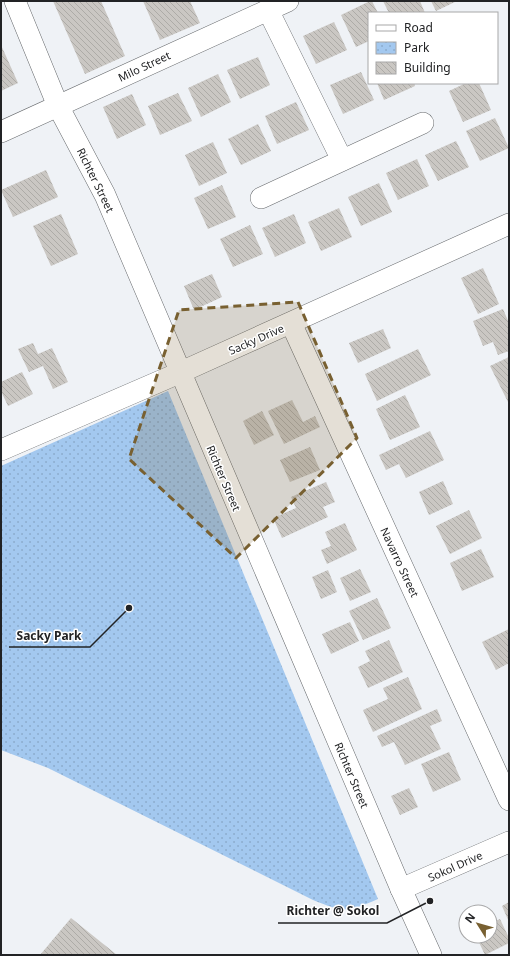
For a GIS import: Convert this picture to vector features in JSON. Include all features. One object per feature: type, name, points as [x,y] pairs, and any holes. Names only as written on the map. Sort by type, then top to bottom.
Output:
[{"type":"street","name":"Richter Street","points":[[16,1],[58,106],[105,195],[179,373],[401,889],[431,955]]},
{"type":"street","name":"Milo Street","points":[[1,132],[288,1]]},
{"type":"street","points":[[268,10],[342,160]]},
{"type":"street","points":[[261,198],[422,122]]},
{"type":"street","name":"Sacky Drive","points":[[1,450],[507,230]]},
{"type":"street","name":"Navarro Street","points":[[291,323],[509,800]]},
{"type":"street","name":"Sokol Drive","points":[[401,889],[509,842]]},
{"type":"highlighted area","points":[[298,302],[357,438],[236,558],[129,459],[179,310]]},
{"type":"green space","points":[[168,391],[378,899],[346,909],[339,909],[313,900],[48,768],[1,750],[1,466]]},
{"type":"building","points":[[53,1],[101,1],[125,56],[85,74]]},
{"type":"building","points":[[143,1],[190,1],[200,23],[160,40]]},
{"type":"building","points":[[372,1],[378,12],[368,12],[368,41],[356,47],[341,15]]},
{"type":"building","points":[[383,1],[420,1],[425,12],[388,12]]},
{"type":"building","points":[[431,1],[457,1],[436,11]]},
{"type":"building","points":[[334,22],[347,50],[316,64],[303,36]]},
{"type":"building","points":[[1,45],[18,83],[1,91]]},
{"type":"building","points":[[258,57],[270,85],[240,99],[227,70]]},
{"type":"building","points":[[361,72],[374,100],[343,114],[330,85]]},
{"type":"building","points":[[218,74],[231,102],[201,117],[188,88]]},
{"type":"building","points":[[377,84],[414,84],[415,86],[384,100]]},
{"type":"building","points":[[464,84],[479,84],[491,110],[463,122],[449,91]]},
{"type":"building","points":[[178,93],[192,121],[160,135],[148,106]]},
{"type":"building","points":[[132,94],[146,125],[117,139],[103,107]]},
{"type":"building","points":[[296,102],[309,130],[277,144],[265,116]]},
{"type":"building","points":[[495,118],[509,148],[480,161],[466,131]]},
{"type":"building","points":[[258,124],[271,151],[241,165],[228,139]]},
{"type":"building","points":[[456,141],[469,167],[438,181],[425,155]]},
{"type":"building","points":[[213,142],[227,173],[199,186],[185,155]]},
{"type":"building","points":[[417,159],[429,186],[398,200],[386,173]]},
{"type":"building","points":[[46,170],[58,197],[13,217],[1,190]]},
{"type":"building","points":[[379,183],[392,212],[361,226],[348,197]]},
{"type":"building","points":[[222,185],[236,217],[208,229],[194,198]]},
{"type":"building","points":[[339,208],[352,237],[321,251],[308,222]]},
{"type":"building","points":[[61,214],[78,254],[51,266],[33,226]]},
{"type":"building","points":[[294,214],[306,243],[275,257],[262,228]]},
{"type":"building","points":[[250,225],[263,254],[233,267],[220,239]]},
{"type":"building","points":[[483,268],[499,304],[478,314],[461,278]]},
{"type":"building","points":[[212,274],[222,297],[194,310],[184,286]]},
{"type":"building","points":[[503,309],[509,323],[509,351],[498,355],[493,342],[483,346],[473,321]]},
{"type":"building","points":[[383,329],[391,348],[358,363],[349,343]]},
{"type":"building","points":[[33,343],[38,354],[52,348],[68,382],[53,389],[43,366],[29,372],[18,349]]},
{"type":"building","points":[[418,349],[431,375],[377,401],[365,374]]},
{"type":"building","points":[[509,357],[509,404],[490,366]]},
{"type":"building","points":[[22,372],[33,394],[8,406],[1,391],[1,382]]},
{"type":"building","points":[[405,395],[420,427],[390,440],[376,409]]},
{"type":"building","points":[[292,400],[303,422],[315,416],[320,427],[284,444],[268,411]]},
{"type":"building","points":[[262,411],[274,435],[254,445],[243,421]]},
{"type":"building","points":[[430,431],[444,460],[406,478],[399,464],[386,470],[379,455]]},
{"type":"building","points":[[310,447],[320,470],[290,482],[280,460]]},
{"type":"building","points":[[443,481],[453,504],[429,515],[419,492]]},
{"type":"building","points":[[326,482],[335,502],[323,507],[328,517],[282,538],[273,518],[296,508],[291,497]]},
{"type":"building","points":[[469,510],[482,538],[450,554],[436,526]]},
{"type":"building","points":[[345,523],[357,550],[327,564],[321,550],[331,546],[325,532]]},
{"type":"building","points":[[481,549],[494,577],[462,591],[450,563]]},
{"type":"building","points":[[360,569],[371,592],[350,601],[340,578]]},
{"type":"building","points":[[328,570],[337,592],[321,599],[312,577]]},
{"type":"building","points":[[377,598],[391,628],[363,640],[349,611]]},
{"type":"building","points":[[350,622],[359,641],[331,654],[322,634]]},
{"type":"building","points":[[509,629],[509,663],[496,670],[482,642]]},
{"type":"building","points":[[389,640],[403,672],[368,688],[358,667],[370,661],[365,651]]},
{"type":"building","points":[[408,677],[422,709],[373,732],[363,710],[388,699],[383,688]]},
{"type":"building","points":[[437,709],[442,721],[430,726],[441,749],[405,765],[394,742],[382,747],[377,736]]},
{"type":"building","points":[[449,752],[461,780],[433,792],[421,764]]},
{"type":"building","points":[[409,788],[418,807],[400,815],[391,796]]},
{"type":"building","points":[[509,902],[509,922],[502,906]]},
{"type":"building","points":[[71,918],[117,955],[40,955]]},
{"type":"building","points":[[500,919],[509,938],[509,943],[485,955],[480,944],[498,944],[498,920]]},
{"type":"place","name":"Sacky Park","points":[[129,608]]},
{"type":"place","name":"Richter @ Sokol","points":[[430,901]]}]
